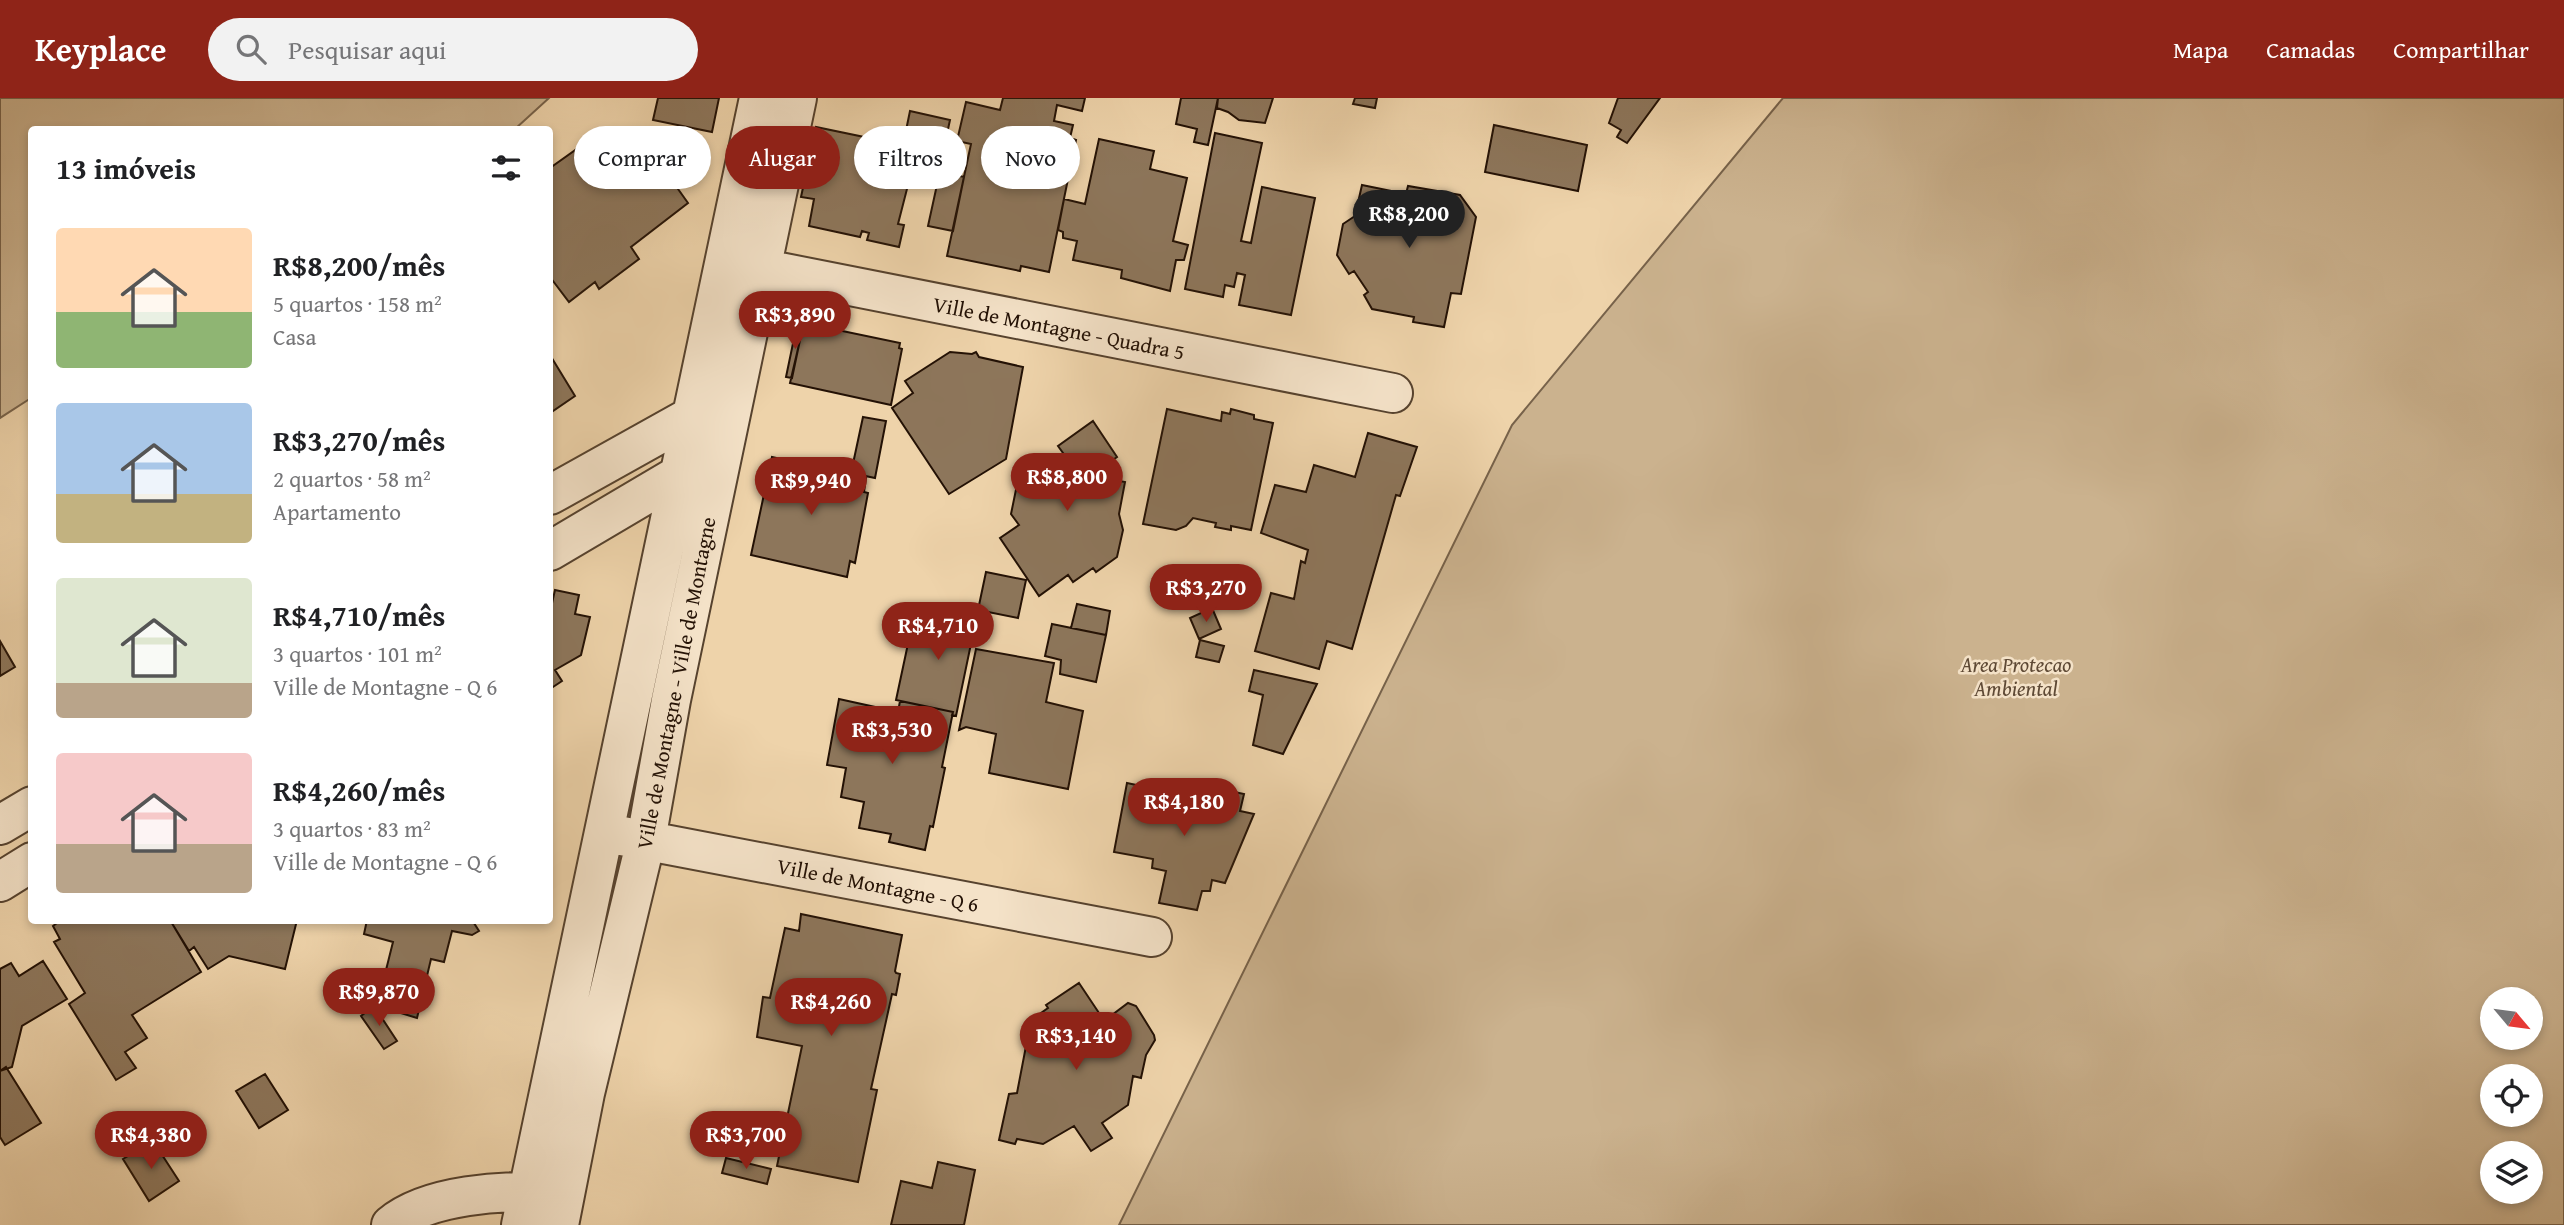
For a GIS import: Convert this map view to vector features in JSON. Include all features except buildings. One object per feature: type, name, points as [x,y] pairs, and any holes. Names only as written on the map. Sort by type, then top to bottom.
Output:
[{"type":"street","name":"Ville de Montagne - Ville de Montagne","points":[[562,1209],[585,1093],[646,841],[671,700],[734,396],[742,265],[759,98]]},
{"type":"street","name":"Ville de Montagne - Ville de Montagne","points":[[524,1208],[692,414],[797,98]]},
{"type":"street","name":"Ville de Montagne - Quadra 5","points":[[742,265],[1393,393]]},
{"type":"street","points":[[553,493],[692,414],[734,396]]},
{"type":"street","points":[[553,549],[722,452]]},
{"type":"street","points":[[0,825],[28,808]]},
{"type":"street","name":"Ville de Montagne - Q 6","points":[[603,833],[1152,937]]},
{"type":"street","points":[[0,882],[28,864]]},
{"type":"street","points":[[391,1225],[402,1216],[428,1206],[481,1195],[524,1208],[562,1209]]},
{"type":"green space","points":[[0,98],[549,98],[518,126],[28,126],[28,400],[0,418]]},
{"type":"green space","name":"Area Protecao Ambiental","points":[[1783,98],[2564,98],[2564,1225],[1119,1225],[1512,425]]}]
